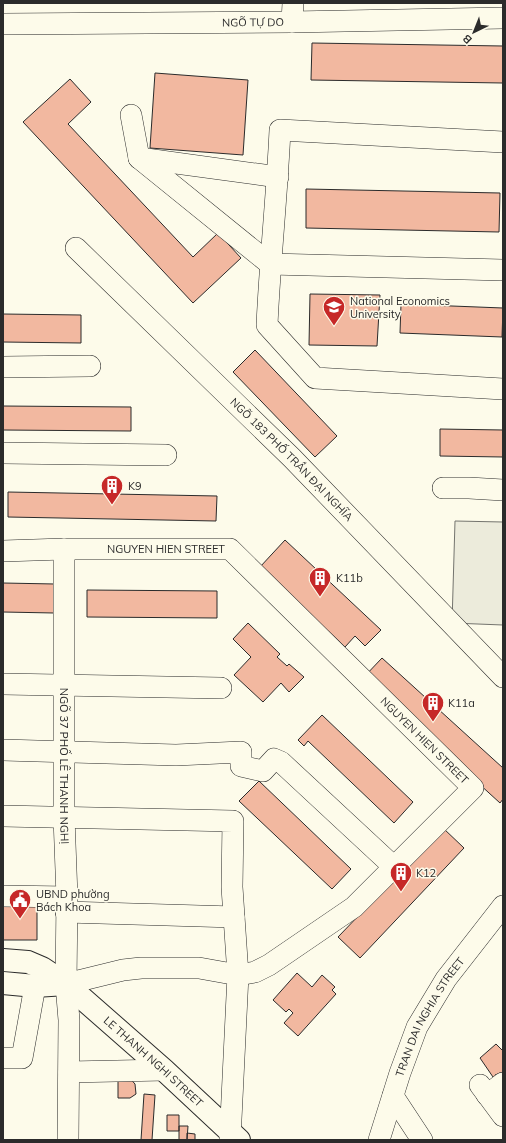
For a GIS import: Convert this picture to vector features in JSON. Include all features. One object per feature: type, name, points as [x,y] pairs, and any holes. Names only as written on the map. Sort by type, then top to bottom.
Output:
[{"type":"main road","name":"LE THANH NGHI STREET","points":[[3,960],[28,962],[42,968],[66,984],[164,1070],[233,1137]]},
{"type":"main road","points":[[3,982],[35,986],[66,984]]},
{"type":"street","name":"NGÕ TỰ DO","points":[[3,24],[292,12],[497,13]]},
{"type":"street","points":[[131,115],[139,158],[270,264],[503,270]]},
{"type":"street","points":[[503,142],[280,130],[267,325],[315,378],[503,389]]},
{"type":"street","points":[[139,158],[278,177]]},
{"type":"street","name":"NGÕ 183 PHỐ TRẦN ĐẠI NGHĨA","points":[[76,248],[292,458],[503,677]]},
{"type":"street","points":[[3,367],[90,366]]},
{"type":"street","points":[[3,453],[166,455]]},
{"type":"street","points":[[443,488],[503,490]]},
{"type":"street","name":"NGUYEN HIEN STREET","points":[[3,551],[64,549],[230,549],[473,788],[354,907],[269,965],[255,972],[238,975],[199,968],[141,968],[117,970],[66,984]]},
{"type":"street","name":"NGÕ 37 PHỐ LÊ THANH NGHỊ","points":[[64,549],[64,817],[67,905],[66,984],[69,1020],[68,1140]]},
{"type":"street","points":[[3,684],[221,688]]},
{"type":"street","points":[[3,750],[176,755],[241,752],[241,766],[263,771],[274,759],[282,762],[394,867]]},
{"type":"street","points":[[3,816],[233,821],[232,887],[238,975],[233,1137]]},
{"type":"street","points":[[3,896],[67,905],[234,917]]},
{"type":"street","name":"TRAN DAI NGHIA STREET","points":[[379,1140],[417,1027],[446,979],[503,906]]},
{"type":"street","points":[[3,1058],[22,1058],[35,986]]},
{"type":"street","points":[[69,1072],[164,1070]]},
{"type":"street","points":[[490,1088],[503,1116]]},
{"type":"street","points":[[393,1096],[422,1140]]},
{"type":"shaded area","points":[[455,521],[503,522],[503,625],[452,623]]},
{"type":"building","points":[[312,43],[503,46],[503,83],[311,80]]},
{"type":"building","points":[[155,73],[248,80],[243,155],[150,148]]},
{"type":"building","points":[[70,79],[91,102],[68,124],[193,257],[218,233],[241,258],[193,303],[23,122]]},
{"type":"building","points":[[306,189],[500,193],[499,232],[306,228]]},
{"type":"building","points":[[310,294],[380,295],[377,346],[309,345]]},
{"type":"building","points":[[401,304],[503,308],[502,337],[400,333]]},
{"type":"building","points":[[3,314],[81,315],[81,343],[3,342]]},
{"type":"building","points":[[255,350],[337,436],[315,457],[233,372]]},
{"type":"building","points":[[3,406],[131,407],[131,431],[3,430]]},
{"type":"building","points":[[440,429],[503,430],[503,457],[440,456]]},
{"type":"building","name":"K9","points":[[8,492],[217,496],[216,521],[8,517]]},
{"type":"building","name":"K11b","points":[[285,540],[381,630],[365,646],[355,636],[345,647],[260,567]]},
{"type":"building","points":[[3,583],[55,584],[54,613],[3,612]]},
{"type":"building","points":[[87,590],[217,591],[217,618],[87,617]]},
{"type":"building","points":[[248,623],[280,654],[277,657],[287,666],[289,664],[304,677],[289,692],[281,683],[263,702],[234,675],[251,657],[233,639]]},
{"type":"building","name":"K11a","points":[[382,658],[503,768],[503,799],[500,803],[363,678]]},
{"type":"building","points":[[322,715],[413,802],[394,823],[308,741],[304,746],[298,740]]},
{"type":"building","points":[[259,781],[351,869],[332,889],[239,801]]},
{"type":"building","name":"K12","points":[[443,828],[464,848],[360,958],[338,937]]},
{"type":"building","name":"UBND phường Bách Khoa","points":[[3,900],[37,900],[37,940],[3,940]]},
{"type":"building","points":[[297,973],[312,987],[322,975],[335,987],[332,990],[336,994],[298,1036],[284,1023],[293,1013],[289,1009],[286,1012],[273,1000]]},
{"type":"building","points":[[496,1044],[503,1051],[503,1072],[495,1075],[496,1078],[493,1077],[480,1058]]},
{"type":"building","points":[[118,1075],[127,1075],[135,1084],[136,1094],[130,1098],[118,1098]]},
{"type":"building","points":[[144,1094],[155,1095],[152,1140],[141,1140]]},
{"type":"building","points":[[167,1115],[179,1115],[179,1131],[167,1131]]},
{"type":"building","points":[[179,1126],[188,1126],[187,1140],[179,1140]]},
{"type":"building","points":[[187,1133],[195,1134],[195,1140],[187,1140]]},
{"type":"place","name":"National Economics University","points":[[334,326]]},
{"type":"place","name":"K9","points":[[112,506]]},
{"type":"place","name":"K11b","points":[[320,598]]},
{"type":"place","name":"K11a","points":[[433,722]]},
{"type":"place","name":"K12","points":[[401,892]]},
{"type":"place","name":"UBND phường Bách Khoa","points":[[20,920]]}]
